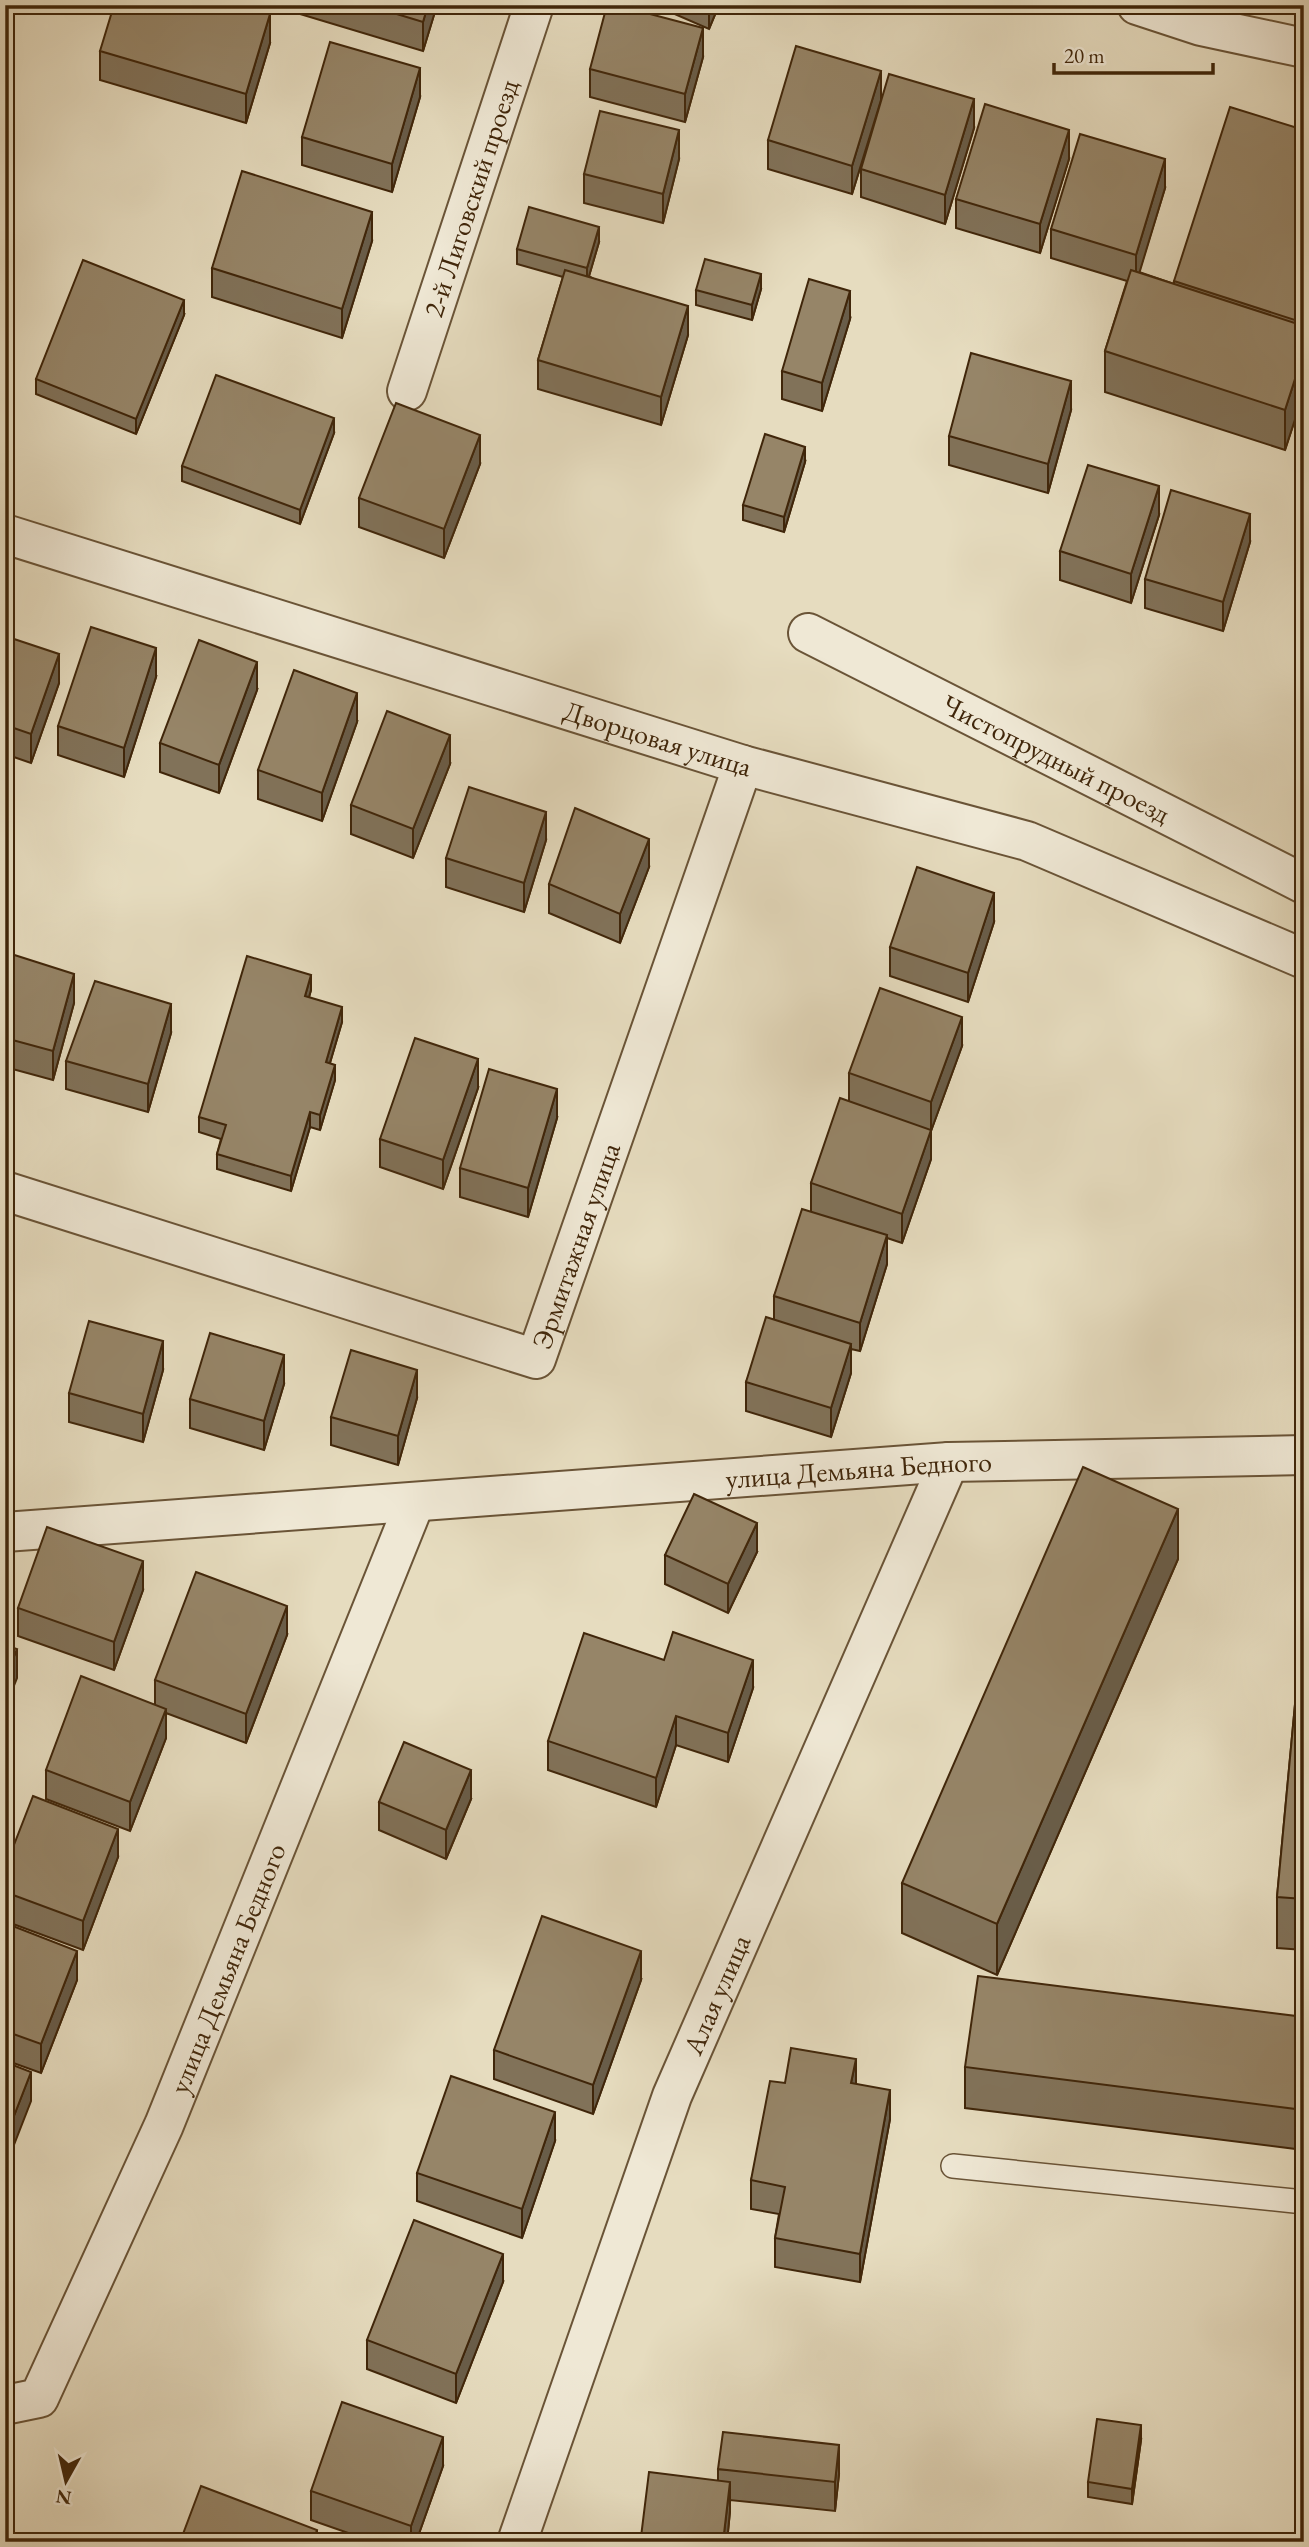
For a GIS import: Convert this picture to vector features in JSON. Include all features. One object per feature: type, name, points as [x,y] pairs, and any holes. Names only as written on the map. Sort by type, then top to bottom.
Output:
[{"type":"street","name":"2-й Лиговский проезд","points":[[407,391],[534,5]]},
{"type":"street","points":[[1137,5],[1201,26],[1304,48]]},
{"type":"street","name":"Дворцовая улица","points":[[5,534],[743,765],[1027,841],[1304,959]]},
{"type":"street","name":"Чистопрудный проезд","points":[[808,634],[1304,884]]},
{"type":"street","name":"Эрмитажная улица","points":[[5,1191],[536,1359],[743,765]]},
{"type":"street","name":"улица Демьяна Бедного","points":[[5,1532],[949,1462],[1304,1455]]},
{"type":"street","name":"Алая улица","points":[[517,2542],[672,2096],[949,1462]]},
{"type":"street","name":"улица Демьяна Бедного","points":[[5,2405],[39,2398],[164,2126],[415,1502]]},
{"type":"lane","points":[[954,2166],[1304,2202]]},
{"type":"building","points":[[114,5],[241,5],[270,14],[246,94],[100,51]]},
{"type":"building","points":[[367,5],[428,5],[423,22]]},
{"type":"building","points":[[607,5],[703,28],[685,94],[590,69]]},
{"type":"building","points":[[330,42],[420,68],[392,164],[302,137]]},
{"type":"building","points":[[796,46],[881,71],[852,166],[768,140]]},
{"type":"building","points":[[889,74],[974,99],[945,195],[861,169]]},
{"type":"building","points":[[985,104],[1069,130],[1040,224],[956,199]]},
{"type":"building","points":[[1230,107],[1304,130],[1304,241],[1300,253],[1304,254],[1304,323],[1174,281]]},
{"type":"building","points":[[600,111],[679,130],[663,194],[584,174]]},
{"type":"building","points":[[1080,134],[1165,159],[1136,255],[1051,229]]},
{"type":"building","points":[[242,171],[372,212],[342,309],[212,268]]},
{"type":"building","points":[[529,207],[599,227],[587,268],[517,249]]},
{"type":"building","points":[[705,259],[761,274],[752,305],[696,290]]},
{"type":"building","points":[[83,260],[184,300],[136,419],[36,379]]},
{"type":"building","points":[[565,270],[688,306],[661,397],[538,360]]},
{"type":"building","points":[[1131,270],[1304,326],[1304,351],[1285,410],[1105,351]]},
{"type":"building","points":[[809,279],[850,291],[822,383],[782,371]]},
{"type":"building","points":[[971,353],[1071,381],[1048,464],[949,436]]},
{"type":"building","points":[[216,375],[334,418],[300,510],[182,466]]},
{"type":"building","points":[[396,403],[480,435],[444,529],[359,498]]},
{"type":"building","points":[[765,434],[805,447],[784,517],[743,505]]},
{"type":"building","points":[[1088,465],[1159,486],[1131,574],[1060,551]]},
{"type":"building","points":[[1171,490],[1250,514],[1223,602],[1145,579]]},
{"type":"building","points":[[91,627],[156,648],[124,748],[58,726]]},
{"type":"building","points":[[5,636],[59,654],[31,734],[5,725]]},
{"type":"building","points":[[199,640],[257,662],[219,765],[160,743]]},
{"type":"building","points":[[294,670],[357,693],[322,793],[258,770]]},
{"type":"building","points":[[387,711],[450,735],[413,829],[351,805]]},
{"type":"building","points":[[469,787],[546,812],[524,883],[446,858]]},
{"type":"building","points":[[575,808],[649,839],[620,914],[549,884]]},
{"type":"building","points":[[917,867],[994,893],[968,973],[890,947]]},
{"type":"building","points":[[5,952],[74,974],[53,1051],[5,1038]]},
{"type":"building","points":[[247,956],[311,975],[305,996],[342,1007],[326,1062],[335,1065],[320,1115],[310,1112],[291,1176],[217,1154],[226,1125],[199,1117]]},
{"type":"building","points":[[95,981],[171,1004],[148,1084],[66,1061]]},
{"type":"building","points":[[880,988],[962,1017],[931,1102],[849,1073]]},
{"type":"building","points":[[415,1038],[478,1059],[443,1160],[380,1139]]},
{"type":"building","points":[[489,1069],[557,1089],[528,1188],[460,1168]]},
{"type":"building","points":[[840,1098],[931,1130],[902,1214],[811,1183]]},
{"type":"building","points":[[802,1209],[887,1235],[860,1323],[774,1296]]},
{"type":"building","points":[[766,1317],[851,1344],[831,1408],[746,1382]]},
{"type":"building","points":[[89,1321],[163,1341],[143,1414],[69,1393]]},
{"type":"building","points":[[210,1333],[284,1355],[264,1421],[190,1399]]},
{"type":"building","points":[[351,1350],[417,1370],[398,1436],[331,1417]]},
{"type":"building","points":[[1083,1467],[1178,1509],[997,1924],[902,1883]]},
{"type":"building","points":[[694,1494],[757,1523],[728,1584],[665,1555]]},
{"type":"building","points":[[47,1527],[143,1561],[114,1642],[18,1608]]},
{"type":"building","points":[[196,1572],[287,1606],[246,1714],[155,1680]]},
{"type":"building","points":[[1304,1608],[1304,1899],[1277,1897]]},
{"type":"building","points":[[673,1632],[753,1660],[728,1733],[676,1716],[656,1778],[548,1741],[584,1633],[664,1660]]},
{"type":"building","points":[[5,1645],[17,1649],[5,1679]]},
{"type":"building","points":[[81,1676],[166,1709],[130,1802],[46,1770]]},
{"type":"building","points":[[404,1742],[471,1770],[446,1830],[379,1802]]},
{"type":"building","points":[[33,1796],[118,1829],[83,1921],[5,1892],[5,1868]]},
{"type":"building","points":[[542,1916],[641,1951],[593,2085],[494,2050]]},
{"type":"building","points":[[5,1923],[77,1951],[41,2044],[5,2031]]},
{"type":"building","points":[[978,1976],[1304,2017],[1304,2110],[965,2067]]},
{"type":"building","points":[[791,2048],[856,2059],[851,2083],[890,2090],[860,2254],[775,2238],[785,2187],[751,2180],[770,2081],[785,2083]]},
{"type":"building","points":[[5,2062],[31,2072],[5,2139]]},
{"type":"building","points":[[451,2076],[555,2112],[522,2209],[417,2173]]},
{"type":"building","points":[[414,2220],[503,2254],[456,2374],[367,2340]]},
{"type":"building","points":[[342,2402],[443,2437],[411,2526],[311,2491]]},
{"type":"building","points":[[1097,2419],[1141,2425],[1132,2489],[1088,2482]]},
{"type":"building","points":[[723,2432],[839,2445],[835,2482],[718,2469]]},
{"type":"building","points":[[649,2472],[730,2482],[723,2542],[678,2542],[641,2537]]},
{"type":"building","points":[[201,2486],[317,2530],[313,2542],[180,2542]]}]
